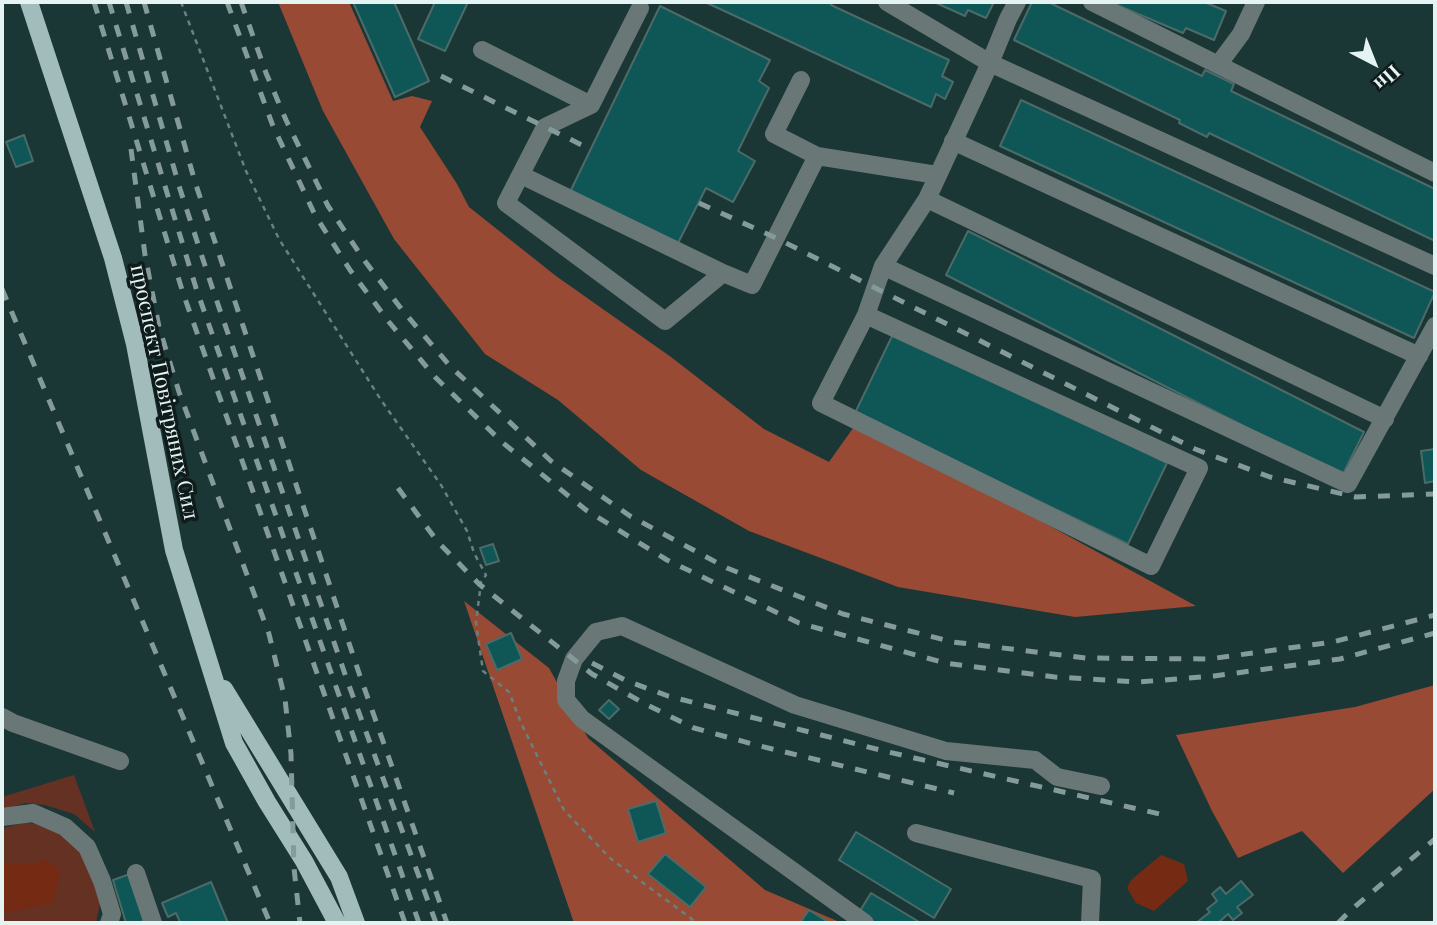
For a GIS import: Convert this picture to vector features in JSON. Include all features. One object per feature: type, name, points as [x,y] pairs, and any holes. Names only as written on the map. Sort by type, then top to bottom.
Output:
[{"type":"main road","name":"проспект Повітряних Сил","points":[[29,2],[113,258],[135,344],[174,550],[234,743],[294,843],[337,923]]},
{"type":"main road","name":"проспект Повітряних Сил","points":[[213,671],[339,877],[356,923]]},
{"type":"lane","points":[[887,2],[990,63],[1435,266]]},
{"type":"lane","points":[[866,315],[1199,468],[1151,566],[821,403],[866,315],[883,266],[927,199],[1017,2]]},
{"type":"lane","points":[[1091,2],[1435,173]]},
{"type":"lane","points":[[1218,65],[1241,34],[1256,2]]},
{"type":"lane","points":[[640,8],[591,105],[545,127],[506,203],[665,321],[723,273]]},
{"type":"lane","points":[[482,50],[591,105]]},
{"type":"lane","points":[[802,80],[774,134],[817,156],[937,175]]},
{"type":"lane","points":[[953,141],[1419,356]]},
{"type":"lane","points":[[521,175],[752,285],[817,156]]},
{"type":"lane","points":[[927,199],[1385,419]]},
{"type":"lane","points":[[883,266],[1348,484],[1435,326]]},
{"type":"lane","points":[[865,923],[582,719],[566,700],[566,681],[573,659],[596,632],[622,626],[795,705],[946,751],[1035,760],[1057,777],[1101,786]]},
{"type":"lane","points":[[2,717],[120,761]]},
{"type":"lane","points":[[2,817],[33,813],[65,827],[87,847],[102,881],[111,914],[109,923]]},
{"type":"lane","points":[[916,833],[1092,879],[1090,923]]},
{"type":"lane","points":[[136,873],[153,923]]},
{"type":"path","points":[[181,2],[246,171],[279,239],[381,400],[441,485],[467,531],[474,553],[486,575],[481,582],[476,623],[484,671],[509,692],[520,723],[564,810],[611,858],[697,923]]},
{"type":"shaded area","points":[[278,2],[349,2],[393,101],[412,96],[432,101],[420,127],[469,207],[556,276],[671,357],[764,429],[829,462],[858,421],[1196,606],[1075,617],[898,587],[749,531],[641,470],[558,400],[485,354],[394,239],[323,111]]},
{"type":"shaded area","points":[[464,601],[549,668],[588,738],[765,890],[842,923],[574,923]]},
{"type":"shaded area","points":[[1435,685],[1435,789],[1343,873],[1302,831],[1238,858],[1176,735],[1355,707]]},
{"type":"shaded area","points":[[74,775],[95,832],[74,814],[45,805],[25,803],[2,810],[2,797]]},
{"type":"shaded area","points":[[25,823],[43,824],[83,852],[98,881],[100,903],[96,923],[2,923],[2,828]]},
{"type":"shaded area","points":[[1161,855],[1184,864],[1188,881],[1154,911],[1136,903],[1127,888],[1131,880]]},
{"type":"shaded area","points":[[44,860],[60,872],[53,903],[2,913],[2,863],[35,863]]},
{"type":"building","points":[[353,2],[394,2],[429,81],[395,97]]},
{"type":"building","points":[[435,2],[468,2],[445,51],[418,39]]},
{"type":"building","points":[[705,2],[833,2],[831,5],[949,60],[942,76],[953,82],[945,99],[936,94],[931,107]]},
{"type":"building","points":[[934,2],[994,2],[986,18],[968,10],[965,16]]},
{"type":"building","points":[[1032,2],[1048,2],[1202,76],[1205,70],[1234,84],[1231,91],[1435,189],[1435,241],[1209,133],[1207,137],[1179,123],[1180,120],[1014,40]]},
{"type":"building","points":[[1110,2],[1204,2],[1226,11],[1214,40],[1186,28],[1183,33]]},
{"type":"building","points":[[660,6],[770,60],[759,81],[769,88],[738,151],[755,161],[733,202],[706,188],[677,245],[570,192]]},
{"type":"building","points":[[1021,100],[1435,292],[1414,338],[1000,146]]},
{"type":"building","points":[[24,135],[33,161],[16,167],[6,142]]},
{"type":"building","points":[[968,231],[1364,432],[1342,476],[946,275]]},
{"type":"building","points":[[894,332],[1167,463],[1128,544],[855,413]]},
{"type":"building","points":[[1435,449],[1435,481],[1425,483],[1421,451]]},
{"type":"building","points":[[493,544],[499,561],[486,565],[480,548]]},
{"type":"building","points":[[511,633],[522,659],[497,670],[486,644]]},
{"type":"building","points":[[609,700],[619,709],[609,719],[599,710]]},
{"type":"building","points":[[656,801],[666,833],[638,842],[628,809]]},
{"type":"building","points":[[856,832],[951,889],[934,918],[839,860]]},
{"type":"building","points":[[665,854],[706,887],[690,907],[648,874]]},
{"type":"building","points":[[130,874],[144,921],[136,923],[126,923],[113,880]]},
{"type":"building","points":[[1241,881],[1253,895],[1237,907],[1242,913],[1233,920],[1228,914],[1218,923],[1196,923],[1210,912],[1207,909],[1217,901],[1212,894],[1220,887],[1226,894]]},
{"type":"building","points":[[211,882],[228,923],[178,923],[180,922],[176,913],[168,917],[162,903]]},
{"type":"building","points":[[871,893],[921,923],[874,923],[858,914]]},
{"type":"building","points":[[809,910],[830,923],[800,923]]},
{"type":"railway","points":[[94,2],[183,293],[405,923]]},
{"type":"railway","points":[[109,2],[196,288],[419,923]]},
{"type":"railway","points":[[126,2],[180,189],[211,284],[347,680],[436,923]]},
{"type":"railway","points":[[144,2],[195,182],[359,673],[447,923]]},
{"type":"railway","points":[[227,2],[273,126],[315,215],[350,270],[389,322],[435,377],[503,443],[586,510],[667,560],[799,623],[945,663],[1055,677],[1139,682],[1214,676],[1340,659],[1435,633]]},
{"type":"railway","points":[[241,2],[286,120],[328,206],[364,260],[450,366],[551,461],[630,516],[727,568],[843,614],[953,642],[1086,658],[1209,659],[1333,642],[1435,615]]},
{"type":"railway","points":[[441,76],[590,149]]},
{"type":"railway","points":[[131,149],[145,255],[159,327],[179,392],[269,634],[285,699],[291,754],[294,868],[300,923]]},
{"type":"railway","points":[[699,203],[776,238],[1195,449],[1270,477],[1356,497],[1435,494]]},
{"type":"railway","points":[[2,289],[270,923]]},
{"type":"railway","points":[[398,488],[437,541],[479,584],[592,674],[645,704],[694,728],[954,793]]},
{"type":"railway","points":[[592,663],[627,681],[668,696],[884,751],[1164,815]]},
{"type":"railway","points":[[1338,923],[1435,839]]}]
